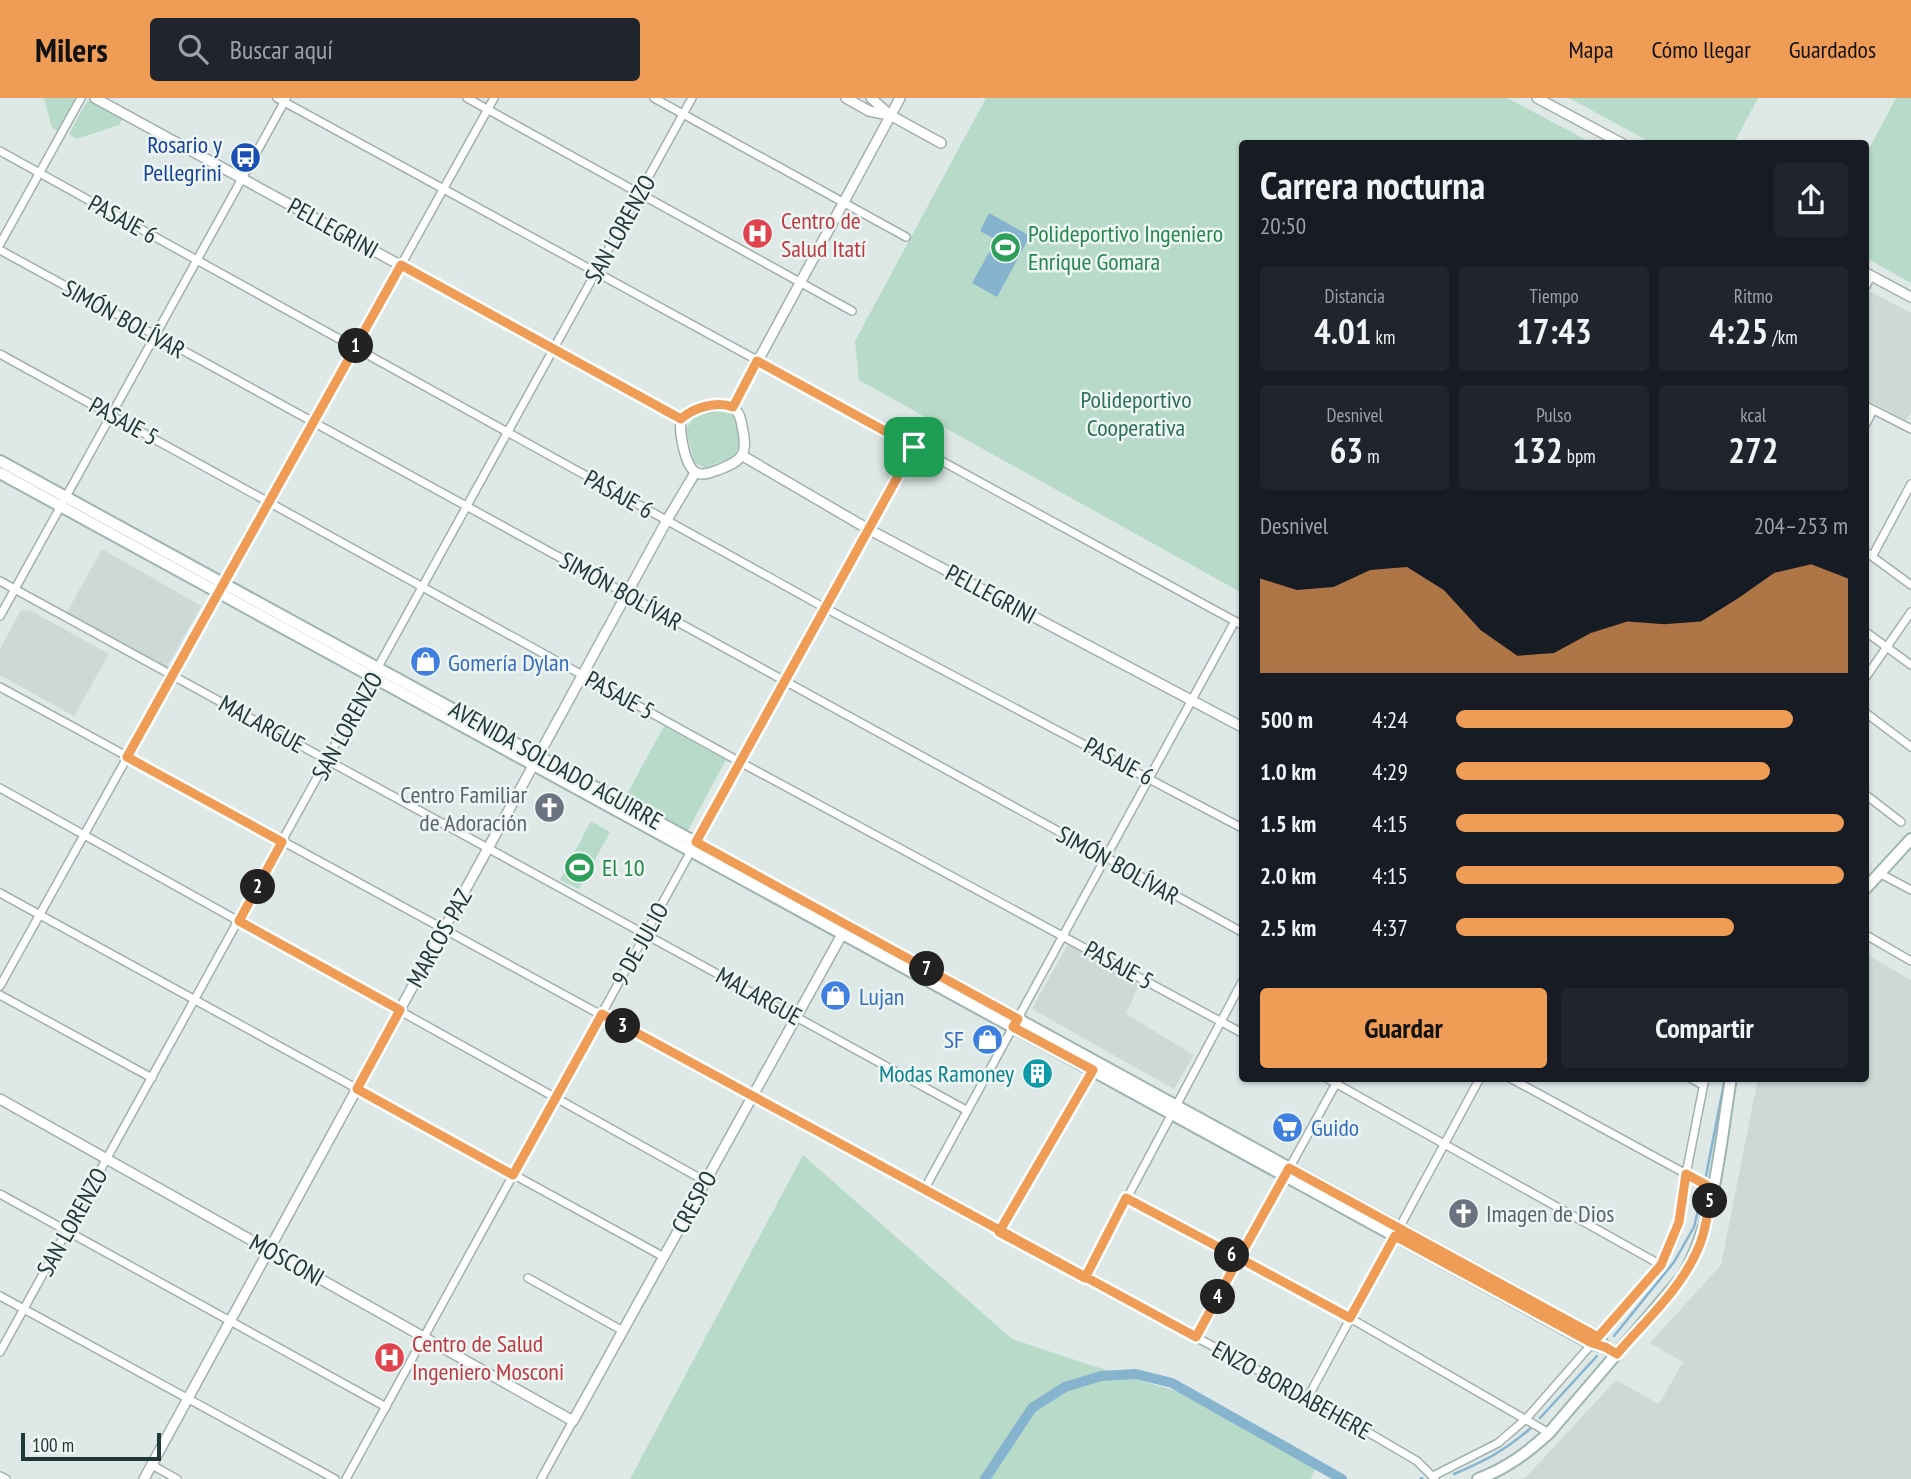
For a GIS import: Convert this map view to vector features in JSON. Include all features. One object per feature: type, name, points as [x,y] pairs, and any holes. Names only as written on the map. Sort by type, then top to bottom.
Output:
[{"type":"main road","name":"AVENIDA SOLDADO AGUIRRE","points":[[0,461],[63,501],[1617,1354]]},
{"type":"main road","name":"AVENIDA SOLDADO AGUIRRE","points":[[0,472],[63,501]]},
{"type":"main road","points":[[1869,881],[1911,839]]},
{"type":"main road","points":[[1478,1479],[1528,1452],[1549,1433],[1683,1276],[1697,1251],[1706,1225],[1730,1082]]},
{"type":"street","points":[[0,244],[81,98]]},
{"type":"street","name":"PELLEGRINI","points":[[95,98],[681,419]]},
{"type":"street","points":[[467,98],[852,311]]},
{"type":"street","points":[[0,986],[494,98]]},
{"type":"street","points":[[654,98],[906,237]]},
{"type":"street","name":"SAN LORENZO","points":[[0,1352],[692,98]]},
{"type":"street","points":[[846,98],[869,111],[890,115]]},
{"type":"street","points":[[871,98],[890,115],[941,143]]},
{"type":"street","points":[[733,407],[900,98]]},
{"type":"street","points":[[1537,98],[1556,102],[1617,140]]},
{"type":"street","points":[[0,616],[283,99],[596,273],[1239,623],[1192,699],[924,1190]]},
{"type":"street","name":"PASAJE 6","points":[[0,151],[825,608],[1150,777],[1239,826]]},
{"type":"street","name":"SIMÓN BOLÍVAR","points":[[0,250],[1239,931]]},
{"type":"street","points":[[1869,275],[1911,297]]},
{"type":"street","name":"PASAJE 5","points":[[0,354],[740,762],[1239,1031]]},
{"type":"street","points":[[724,404],[733,407],[740,412],[746,445],[743,456],[735,463],[705,475],[695,473],[689,466],[681,433],[681,419],[695,410],[724,404]]},
{"type":"street","points":[[1869,408],[1911,429]]},
{"type":"street","name":"9 DE JULIO","points":[[346,1479],[914,447]]},
{"type":"street","name":"PELLEGRINI","points":[[743,456],[868,529],[1239,725]]},
{"type":"street","name":"MARCOS PAZ","points":[[144,1479],[695,473]]},
{"type":"street","points":[[1911,484],[1869,554],[1911,585]]},
{"type":"street","name":"MALARGUE","points":[[0,581],[966,1110]]},
{"type":"street","points":[[1869,672],[1911,612]]},
{"type":"street","points":[[1869,634],[1911,665]]},
{"type":"street","name":"ENZO BORDABEHERE","points":[[0,687],[999,1232],[1308,1397],[1418,1461],[1434,1477]]},
{"type":"street","points":[[1869,715],[1911,747]]},
{"type":"street","points":[[0,788],[705,1181]]},
{"type":"street","points":[[1869,796],[1901,822]]},
{"type":"street","points":[[1879,873],[1911,890]]},
{"type":"street","points":[[0,894],[664,1257]]},
{"type":"street","name":"CRESPO","points":[[541,1479],[844,929]]},
{"type":"street","points":[[1869,937],[1911,961]]},
{"type":"street","points":[[1085,1278],[1239,988]]},
{"type":"street","points":[[0,995],[152,1078]]},
{"type":"street","points":[[999,1232],[1095,1066]]},
{"type":"street","points":[[1196,1337],[1336,1082]]},
{"type":"street","points":[[1339,1082],[1661,1265]]},
{"type":"street","points":[[1308,1397],[1477,1082]]},
{"type":"street","points":[[1517,1082],[1712,1188]]},
{"type":"street","points":[[1434,1477],[1498,1443],[1526,1419],[1598,1342],[1661,1265],[1679,1222],[1704,1082]]},
{"type":"street","name":"MOSCONI","points":[[0,1099],[573,1421]]},
{"type":"street","points":[[0,1194],[386,1407]]},
{"type":"street","points":[[1126,1198],[1350,1318],[1549,1433]]},
{"type":"street","points":[[528,1279],[623,1331]]},
{"type":"street","points":[[0,1296],[335,1479]]},
{"type":"street","points":[[152,1465],[177,1479]]},
{"type":"street","points":[[0,1476],[6,1479]]},
{"type":"shaded area","points":[[1869,291],[1911,313],[1911,412],[1906,421],[1869,401]]},
{"type":"shaded area","points":[[102,549],[201,606],[167,667],[66,614]]},
{"type":"shaded area","points":[[21,610],[31,611],[109,654],[74,716],[0,675],[0,649]]},
{"type":"shaded area","points":[[1068,944],[1139,985],[1126,1014],[1194,1055],[1174,1089],[1032,1009]]},
{"type":"shaded area","points":[[1869,956],[1911,980],[1911,1479],[1521,1479],[1527,1476],[1616,1380],[1659,1404],[1683,1362],[1650,1343],[1721,1265],[1757,1082],[1869,1082]]},
{"type":"green space","points":[[44,98],[75,98],[58,131],[52,128]]},
{"type":"green space","name":"Polideportivo Cooperativa","points":[[986,98],[1507,98],[1586,140],[1239,140],[1239,591],[859,380],[855,341]]},
{"type":"green space","points":[[1569,98],[1758,98],[1736,140],[1646,140]]},
{"type":"green space","points":[[1896,98],[1911,98],[1911,283],[1869,260],[1869,149]]},
{"type":"green space","points":[[88,101],[95,101],[123,118],[119,125],[77,139],[69,134]]},
{"type":"green space","points":[[721,409],[734,416],[742,441],[733,457],[705,468],[694,462],[686,429],[694,417]]},
{"type":"green space","points":[[664,726],[726,760],[687,832],[625,798]]},
{"type":"green space","name":"El 10","points":[[591,821],[610,832],[579,889],[560,880]]},
{"type":"green space","points":[[803,1155],[1012,1339],[1192,1396],[1318,1463],[1311,1479],[630,1479]]},
{"type":"water","points":[[989,213],[1030,236],[997,297],[972,283],[996,240],[980,231]]},
{"type":"waterway","points":[[1706,1176],[1724,1082]]},
{"type":"waterway","points":[[1614,1336],[1674,1262],[1694,1227],[1703,1190]]},
{"type":"waterway","points":[[1540,1418],[1597,1356]]},
{"type":"waterway","points":[[985,1479],[1032,1408],[1065,1387],[1101,1376],[1136,1374],[1172,1383],[1342,1479]]},
{"type":"waterway","points":[[1454,1474],[1495,1454],[1532,1427]]},
{"type":"place","name":"Rosario y Pellegrini","points":[[245,158]]},
{"type":"place","name":"Centro de Salud Itatí","points":[[758,234]]},
{"type":"place","name":"Polideportivo Ingeniero Enrique Gomara","points":[[1005,247]]},
{"type":"place","name":"Gomería Dylan","points":[[425,662]]},
{"type":"place","name":"Centro Familiar de Adoración","points":[[550,808]]},
{"type":"place","name":"El 10","points":[[579,867]]},
{"type":"place","name":"Lujan","points":[[836,996]]},
{"type":"place","name":"SF","points":[[987,1039]]},
{"type":"place","name":"Modas Ramoney","points":[[1037,1073]]},
{"type":"place","name":"Guido","points":[[1288,1127]]},
{"type":"place","name":"Imagen de Dios","points":[[1463,1213]]},
{"type":"place","name":"Centro de Salud Ingeniero Mosconi","points":[[389,1357]]},
{"type":"route","points":[[914,447],[696,842],[1018,1019],[1013,1027],[1093,1070],[999,1232],[1085,1278],[1126,1198],[1239,1258],[1289,1168],[1598,1337],[1661,1265],[1676,1235],[1686,1174],[1712,1188],[1706,1225],[1697,1251],[1683,1276],[1617,1354],[1395,1236],[1350,1318],[1239,1258],[1196,1337],[999,1232],[602,1014],[513,1175],[357,1089],[400,1010],[239,921],[282,842],[127,757],[401,265],[681,419],[695,410],[724,404],[733,407],[757,361],[914,447]]}]
